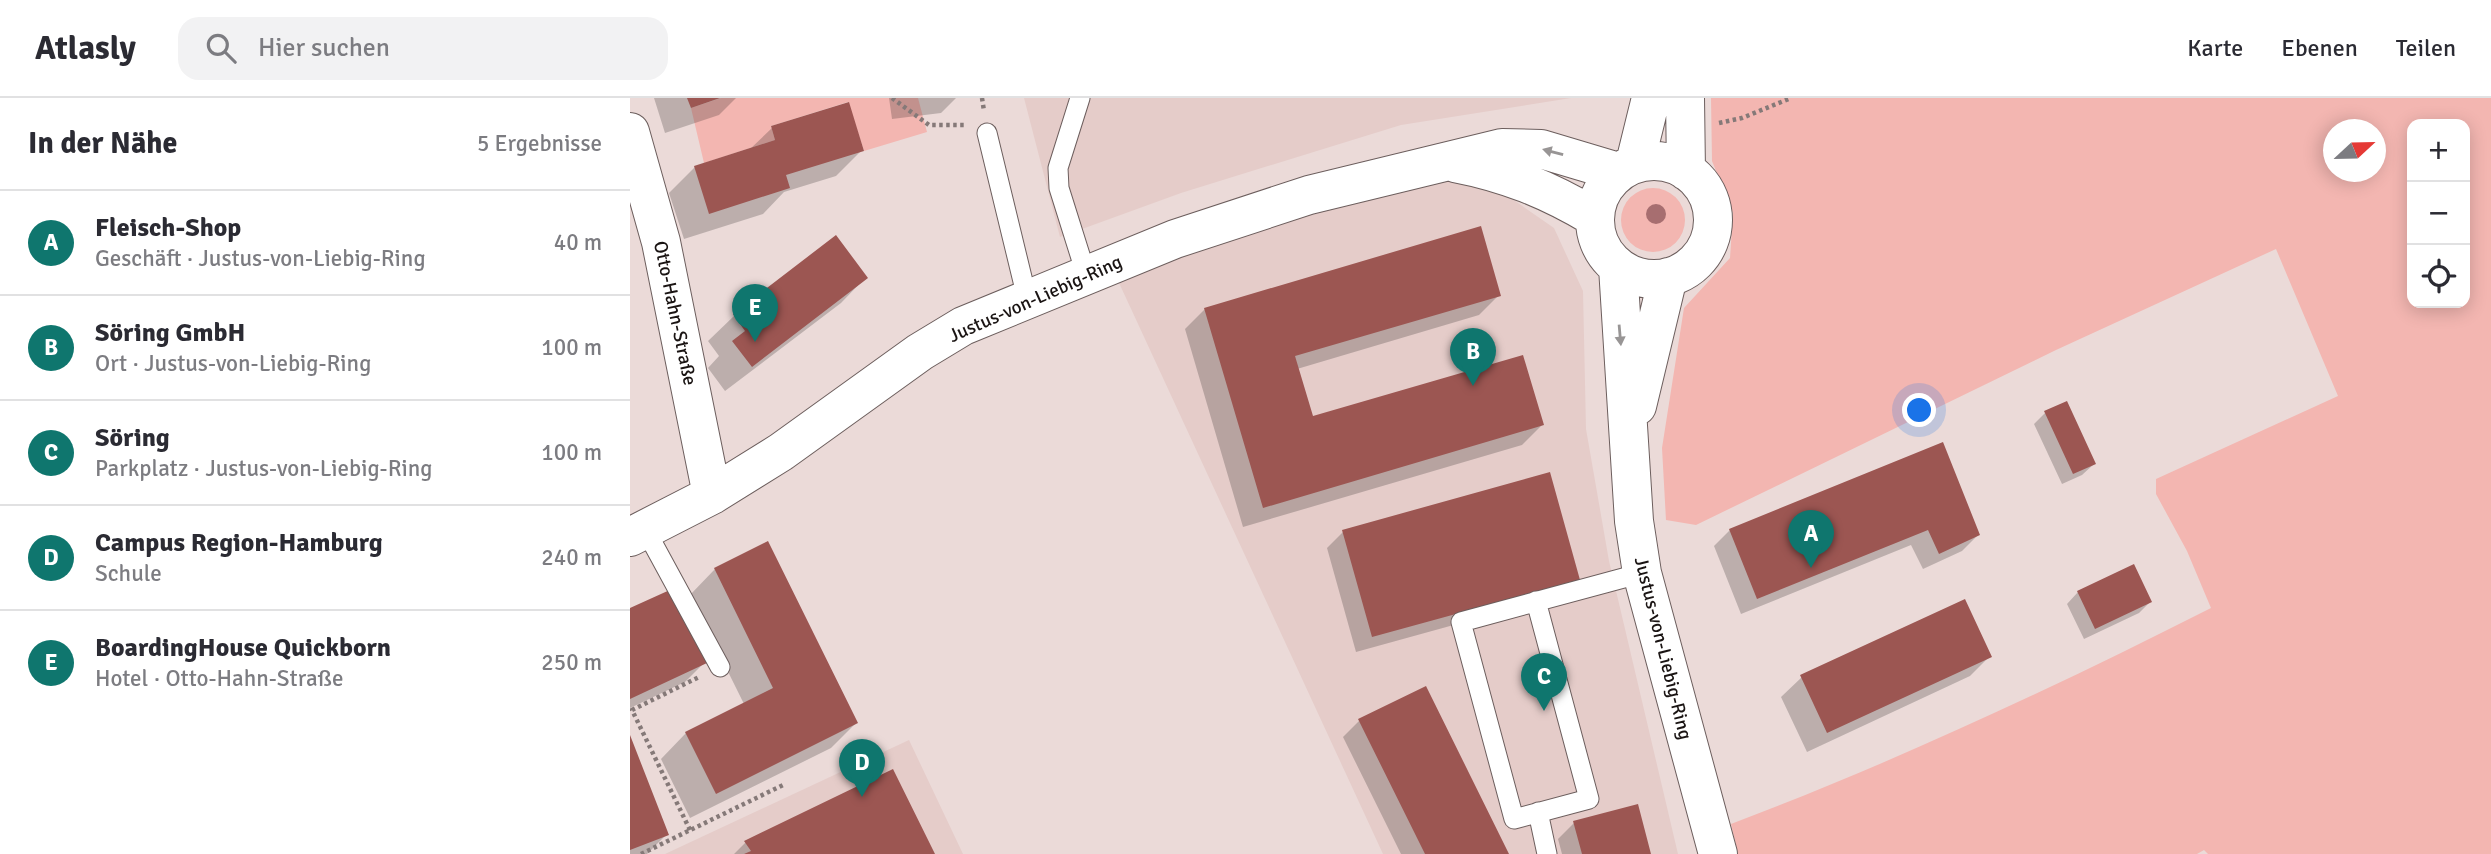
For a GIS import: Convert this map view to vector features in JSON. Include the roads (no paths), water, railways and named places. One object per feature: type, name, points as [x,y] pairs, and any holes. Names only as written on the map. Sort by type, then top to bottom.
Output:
[{"type":"street","points":[[1627,168],[1651,98]]},
{"type":"street","points":[[1686,171],[1696,112]]},
{"type":"street","name":"Otto-Hahn-Straße","points":[[630,132],[661,242],[712,495]]},
{"type":"street","name":"Justus-von-Liebig-Ring","points":[[637,533],[712,495],[822,425],[920,352],[963,326],[1175,239],[1309,195],[1502,148],[1531,147],[1627,168]]},
{"type":"street","points":[[1658,160],[1686,171],[1706,192],[1713,211],[1712,232],[1705,250],[1692,266],[1654,280],[1634,276],[1618,267],[1604,254],[1596,236],[1594,217],[1598,199],[1607,182],[1627,168],[1658,160]]},
{"type":"street","name":"Justus-von-Liebig-Ring","points":[[1443,161],[1501,172],[1554,192],[1594,217]]},
{"type":"street","name":"Justus-von-Liebig-Ring","points":[[1618,267],[1634,521],[1642,573],[1718,854]]},
{"type":"street","name":"Justus-von-Liebig-Ring","points":[[1629,438],[1668,277]]},
{"type":"lane","points":[[1080,98],[1058,168],[1059,188],[1086,274]]},
{"type":"lane","points":[[981,129],[1027,298]]},
{"type":"lane","points":[[637,533],[720,667]]},
{"type":"lane","points":[[1536,601],[1589,799],[1514,819],[1461,622],[1536,601],[1642,573]]},
{"type":"lane","points":[[1538,812],[1546,854]]},
{"type":"place","name":"BoardingHouse Quickborn","points":[[755,342]]},
{"type":"place","name":"Söring GmbH","points":[[1473,386]]},
{"type":"place","name":"Fleisch-Shop","points":[[1811,568]]},
{"type":"place","name":"Söring","points":[[1544,711]]},
{"type":"place","name":"Campus Region-Hamburg","points":[[862,797]]}]
